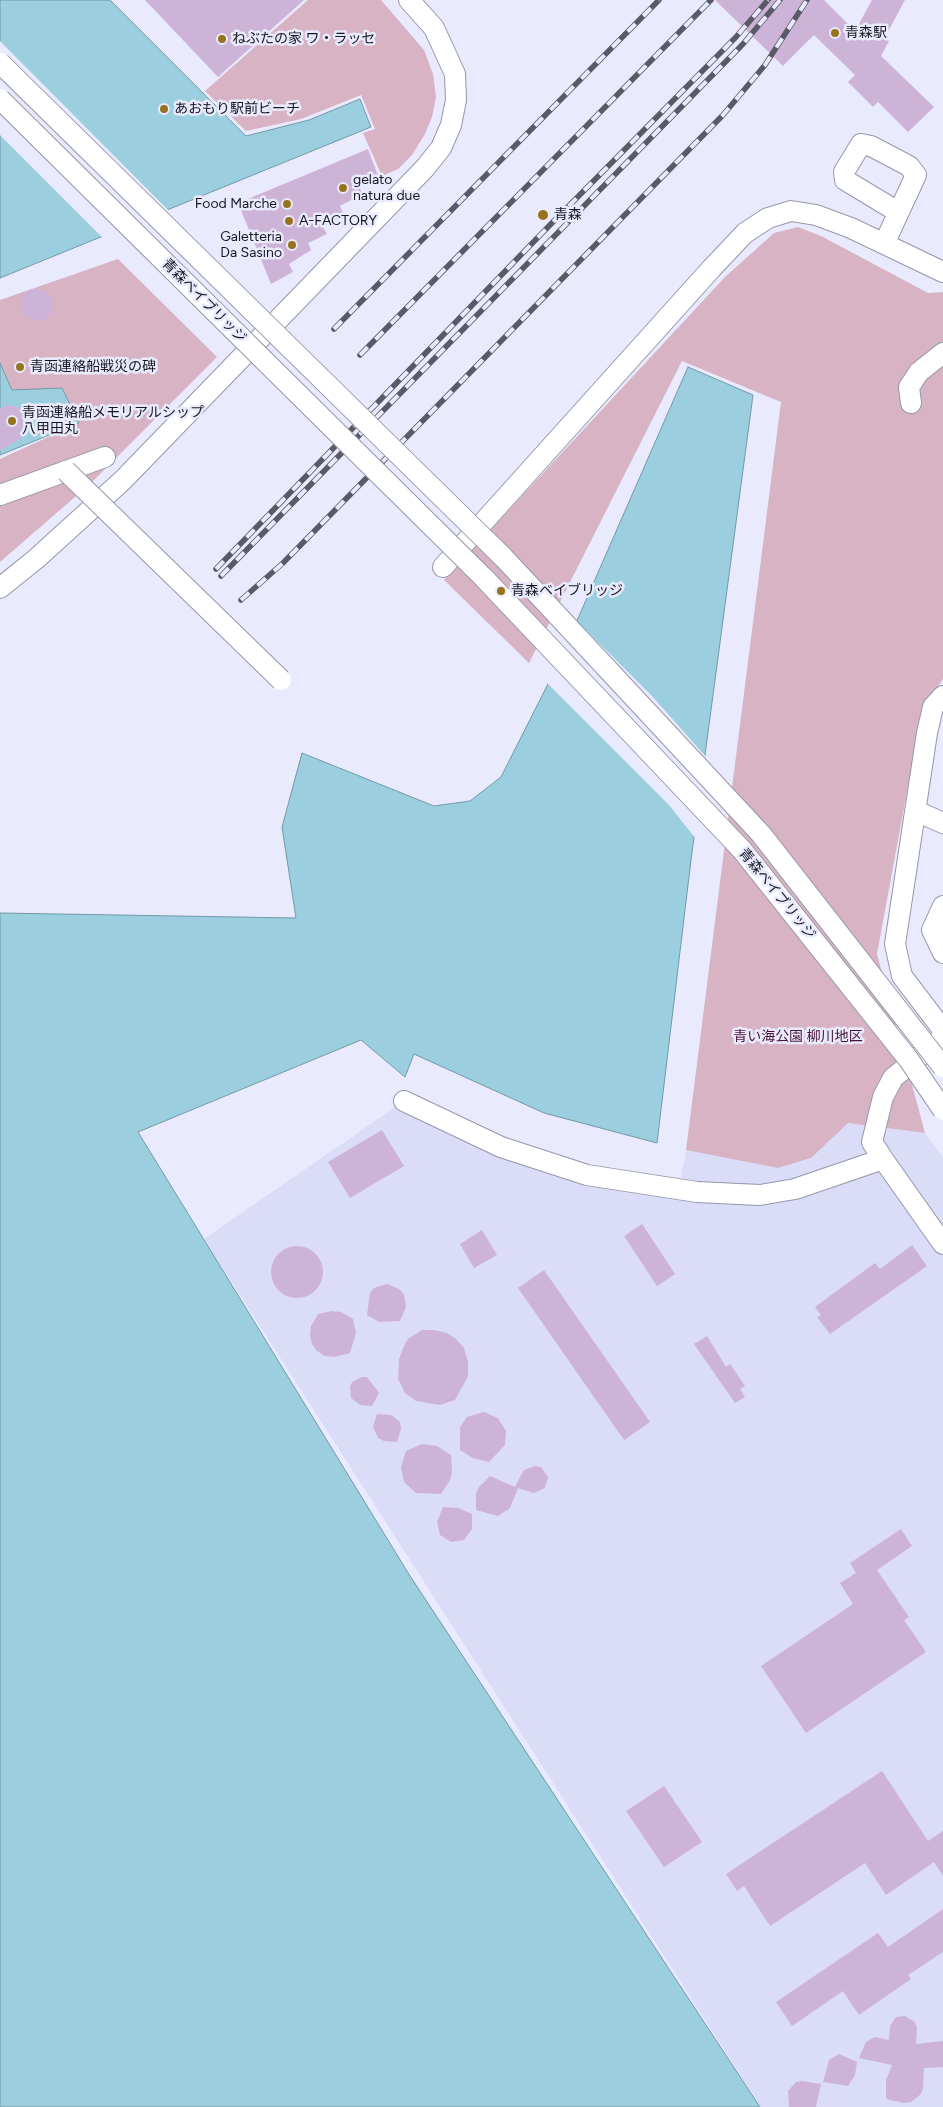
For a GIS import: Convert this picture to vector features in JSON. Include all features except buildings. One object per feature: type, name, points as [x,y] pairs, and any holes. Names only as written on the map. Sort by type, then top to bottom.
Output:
[{"type":"street","points":[[0,588],[36,559],[123,480],[426,168],[441,148],[451,125],[456,100],[455,74],[434,28],[410,0]]},
{"type":"street","name":"青森ベイブリッジ","points":[[0,64],[504,558],[761,834],[943,1067]]},
{"type":"street","name":"青森ベイブリッジ","points":[[0,99],[484,578],[742,850],[908,1060],[943,1110]]},
{"type":"street","points":[[443,567],[745,233],[768,218],[791,211],[816,215],[943,272]]},
{"type":"street","points":[[884,244],[898,212]]},
{"type":"street","points":[[911,403],[909,387],[919,372],[943,354]]},
{"type":"street","points":[[0,495],[105,457]]},
{"type":"street","points":[[66,471],[281,680]]},
{"type":"street","points":[[943,696],[933,707],[895,944],[902,976],[943,1030]]},
{"type":"street","points":[[916,811],[943,824]]},
{"type":"street","points":[[943,906],[932,930],[943,954]]},
{"type":"street","points":[[943,1036],[893,1078],[883,1097],[872,1142],[943,1244]]},
{"type":"street","points":[[404,1101],[502,1147],[587,1175],[697,1192],[760,1195],[795,1189],[883,1159]]},
{"type":"shaded area","points":[[0,0],[110,0],[246,136],[309,120],[360,99],[371,127],[0,278]]},
{"type":"shaded area","points":[[0,363],[12,390],[62,388],[79,423],[0,455]]},
{"type":"shaded area","points":[[688,367],[753,395],[691,860],[657,1143],[544,1113],[414,1054],[405,1077],[361,1040],[138,1132],[410,1576],[760,2107],[0,2107],[0,913],[296,918],[282,827],[302,753],[434,806],[470,801],[501,777],[558,664]]},
{"type":"shaded area","points":[[404,1101],[501,1147],[679,1189],[686,1150],[778,1168],[811,1158],[847,1123],[925,1133],[943,1157],[943,2107],[761,2107],[204,1239]]},
{"type":"green space","points":[[308,0],[381,0],[424,50],[433,74],[436,97],[432,117],[425,134],[412,155],[398,169],[382,176],[363,133],[375,129],[361,95],[301,119],[246,131],[205,91]]},
{"type":"green space","name":"青い海公園 柳川地区","points":[[798,227],[821,236],[928,293],[943,292],[943,679],[922,710],[877,954],[925,1133],[848,1123],[811,1158],[778,1168],[686,1150],[781,402],[682,361],[529,663],[444,580],[725,277],[774,233]]},
{"type":"green space","points":[[118,259],[217,357],[90,484],[0,562],[0,459],[79,423],[62,388],[12,390],[0,363],[0,300]]},
{"type":"pier","points":[[0,41],[170,212],[104,239],[0,135]]},
{"type":"pier","points":[[575,619],[652,696],[707,758],[696,839],[669,805],[546,682]]},
{"type":"railway","points":[[334,329],[659,0]]},
{"type":"railway","points":[[360,355],[711,0]]},
{"type":"railway","points":[[216,569],[548,227],[736,37],[768,0]]},
{"type":"railway","points":[[221,576],[743,44],[780,0]]},
{"type":"railway","points":[[241,600],[283,563],[723,115],[765,65],[807,0]]},
{"type":"place","name":"青森駅","points":[[835,33]]},
{"type":"place","name":"ねぶたの家 ワ・ラッセ","points":[[222,39]]},
{"type":"place","name":"あおもり駅前ビーチ","points":[[164,109]]},
{"type":"place","name":"gelato natura due","points":[[343,188]]},
{"type":"place","name":"Food Marche","points":[[287,204]]},
{"type":"place","name":"青森","points":[[543,215]]},
{"type":"place","name":"A-FACTORY","points":[[289,221]]},
{"type":"place","name":"Galetteria Da Sasino","points":[[292,245]]},
{"type":"place","name":"青函連絡船戦災の碑","points":[[20,367]]},
{"type":"place","name":"青函連絡船メモリアルシップ 八甲田丸","points":[[12,421]]},
{"type":"place","name":"青森ベイブリッジ","points":[[501,591]]}]
